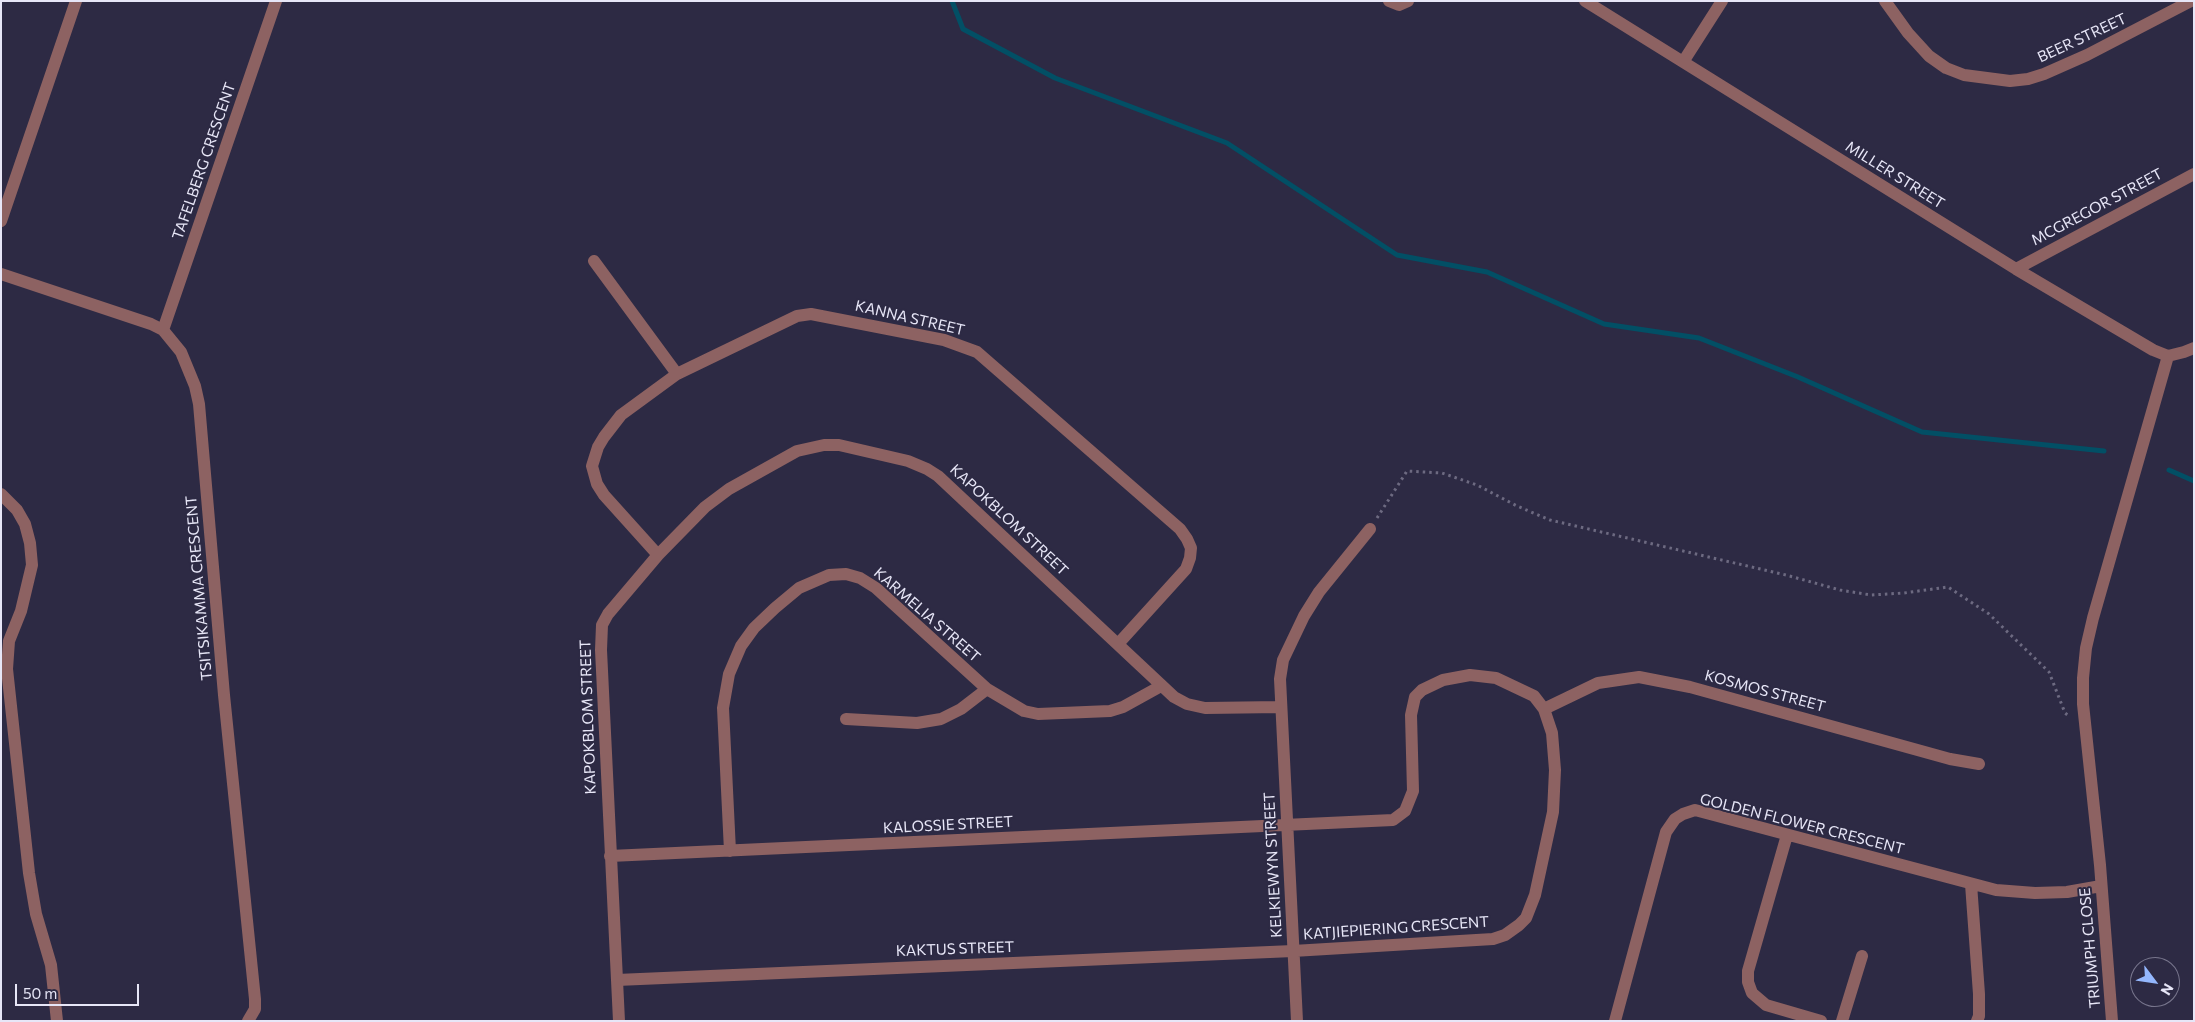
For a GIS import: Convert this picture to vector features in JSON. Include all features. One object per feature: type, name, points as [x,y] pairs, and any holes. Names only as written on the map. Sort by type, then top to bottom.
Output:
[{"type":"street","points":[[1,221],[76,1]]},
{"type":"street","name":"TAFELBERG CRESCENT","points":[[162,330],[276,1]]},
{"type":"street","points":[[1389,1],[1399,4],[1408,1]]},
{"type":"street","name":"MILLER STREET","points":[[1584,1],[2016,269],[2154,350],[2168,356]]},
{"type":"street","points":[[1683,62],[1722,1]]},
{"type":"street","name":"BEER STREET","points":[[1885,1],[1908,34],[1929,56],[1946,68],[1964,75],[2010,81],[2028,79],[2044,74],[2087,55],[2191,1]]},
{"type":"street","name":"MCGREGOR STREET","points":[[2016,269],[2194,174]]},
{"type":"street","points":[[594,261],[677,374]]},
{"type":"street","name":"TSITSIKAMMA CRESCENT","points":[[1,274],[150,324],[162,330],[181,352],[195,386],[199,404],[224,695],[255,999],[255,1009],[248,1021]]},
{"type":"street","name":"KANNA STREET","points":[[658,555],[604,495],[595,478],[592,466],[598,447],[615,421],[677,374],[797,316],[811,314],[944,340],[977,352],[1180,529],[1187,539],[1190,553],[1186,569],[1118,644]]},
{"type":"street","points":[[2168,356],[2194,348]]},
{"type":"street","name":"TRIUMPH CLOSE","points":[[2112,1021],[2100,873],[2085,729],[2083,678],[2086,648],[2093,618],[2168,356]]},
{"type":"street","name":"KAPOKBLOM STREET","points":[[619,1021],[601,650],[602,625],[608,614],[658,555],[705,507],[729,489],[797,451],[824,445],[839,445],[922,466],[938,476],[1161,686],[1187,704],[1205,708],[1280,707]]},
{"type":"street","points":[[1,494],[18,510],[25,524],[30,543],[32,565],[21,611],[9,641],[7,669],[29,873],[36,914],[51,965],[57,1021]]},
{"type":"street","name":"KELKIEWYN STREET","points":[[1297,1021],[1280,679],[1283,660],[1291,642],[1319,592],[1370,529]]},
{"type":"street","name":"KARMELIA STREET","points":[[730,851],[723,708],[729,674],[741,646],[754,628],[799,588],[830,574],[846,574],[860,578],[876,588],[987,689],[1024,711],[1038,714],[1110,711],[1123,708],[1161,686]]},
{"type":"street","name":"KATJIEPIERING CRESCENT","points":[[1287,825],[1393,820],[1401,815],[1409,806],[1413,791],[1411,708],[1415,697],[1422,690],[1443,680],[1470,675],[1496,678],[1534,696],[1544,709],[1552,732],[1555,770],[1553,812],[1535,895],[1526,918],[1520,925],[1505,935],[1493,939],[1293,951]]},
{"type":"street","name":"KOSMOS STREET","points":[[1544,709],[1598,683],[1639,677],[1690,686],[1950,759],[1979,764]]},
{"type":"street","points":[[846,719],[917,723],[941,719],[961,709],[987,689]]},
{"type":"street","name":"GOLDEN FLOWER CRESCENT","points":[[1615,1021],[1666,832],[1675,819],[1695,810],[1996,890],[2036,893],[2067,892],[2101,886]]},
{"type":"street","name":"KALOSSIE STREET","points":[[610,856],[1287,825]]},
{"type":"street","points":[[1786,834],[1748,970],[1748,982],[1752,993],[1766,1004],[1821,1021]]},
{"type":"street","points":[[1971,884],[1979,994],[1979,1016],[1977,1021]]},
{"type":"street","name":"KAKTUS STREET","points":[[617,980],[1293,951]]},
{"type":"street","points":[[1842,1021],[1862,956]]},
{"type":"path","points":[[1370,529],[1407,471],[1442,473],[1477,485],[1517,506],[1550,520],[1786,575],[1840,590],[1871,595],[1904,594],[1948,587],[1988,614],[2049,672],[2065,712],[2085,729]]},
{"type":"waterway","points":[[952,1],[963,29],[1055,78],[1227,143],[1397,255],[1487,272],[1604,324],[1699,338],[1798,377],[1922,432],[2104,451]]},
{"type":"waterway","points":[[2169,470],[2194,481]]}]
